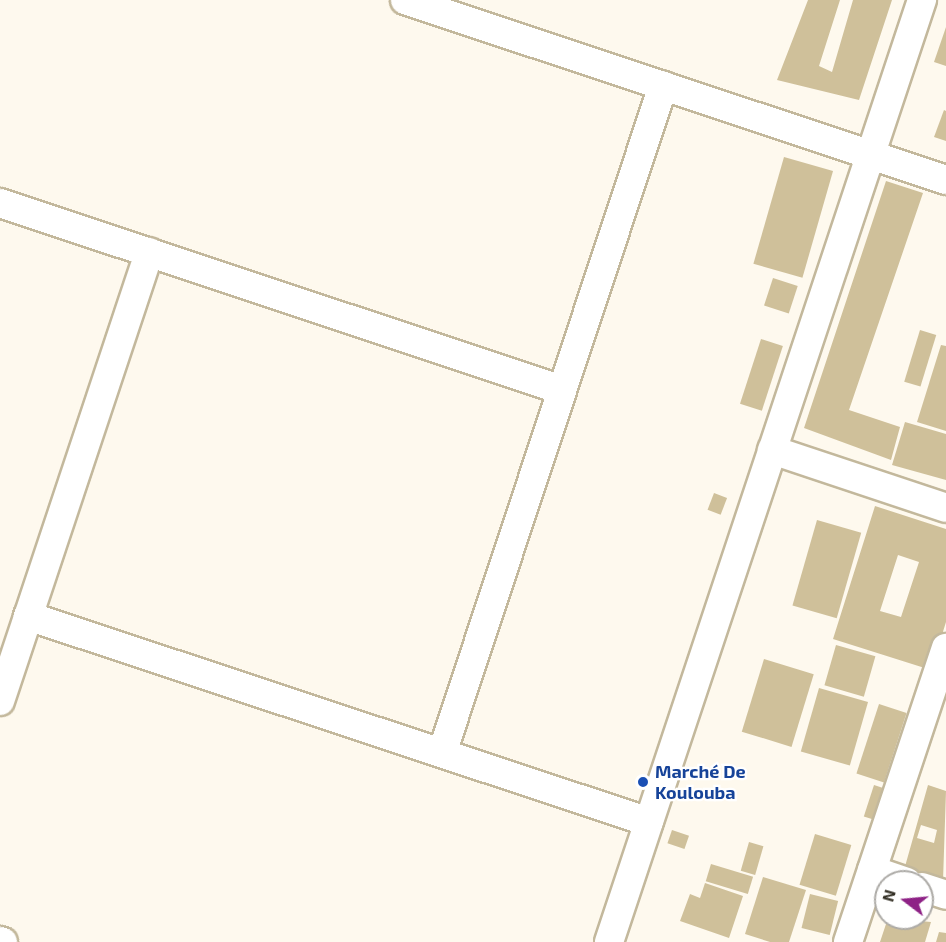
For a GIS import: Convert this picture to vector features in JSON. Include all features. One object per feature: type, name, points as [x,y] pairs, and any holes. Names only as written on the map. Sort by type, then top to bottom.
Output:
[{"type":"street","points":[[405,0],[946,180]]},
{"type":"street","points":[[609,942],[922,0]]},
{"type":"street","points":[[442,753],[663,86]]},
{"type":"street","points":[[0,203],[562,390]]},
{"type":"street","points":[[0,701],[149,252]]},
{"type":"street","points":[[772,450],[946,508]]},
{"type":"street","points":[[28,616],[649,822]]},
{"type":"street","points":[[848,942],[946,648]]},
{"type":"building","points":[[808,0],[840,0],[819,66],[832,72],[853,0],[892,0],[859,100],[777,80]]},
{"type":"building","points":[[946,27],[946,66],[934,62]]},
{"type":"building","points":[[944,110],[946,111],[946,141],[934,137]]},
{"type":"building","points":[[784,157],[833,171],[802,278],[753,264]]},
{"type":"building","points":[[886,181],[923,193],[849,410],[900,427],[891,460],[804,428]]},
{"type":"building","points":[[773,278],[798,286],[789,314],[764,306]]},
{"type":"building","points":[[920,330],[936,335],[920,387],[904,382]]},
{"type":"building","points":[[761,339],[783,346],[762,411],[740,404]]},
{"type":"building","points":[[941,345],[946,346],[946,431],[917,422]]},
{"type":"building","points":[[905,422],[946,434],[946,480],[892,465]]},
{"type":"building","points":[[714,493],[727,498],[721,515],[708,510]]},
{"type":"building","points":[[875,506],[946,529],[946,622],[931,670],[833,639]],"holes":[[[898,555],[919,562],[901,617],[880,611]]]},
{"type":"building","points":[[817,520],[861,533],[837,618],[792,606]]},
{"type":"building","points":[[836,645],[875,656],[864,697],[824,685]]},
{"type":"building","points":[[764,659],[814,674],[792,747],[742,732]]},
{"type":"building","points":[[819,688],[868,702],[850,766],[801,751]]},
{"type":"building","points":[[879,704],[907,713],[884,782],[856,773]]},
{"type":"building","points":[[874,785],[889,790],[879,821],[864,816]]},
{"type":"building","points":[[928,785],[946,791],[943,881],[934,878],[934,870],[904,870]],"holes":[[[921,825],[937,830],[934,843],[917,838]]]},
{"type":"building","points":[[672,830],[689,836],[684,849],[667,843]]},
{"type":"building","points":[[815,834],[851,845],[836,896],[800,885]]},
{"type":"building","points":[[749,842],[763,846],[755,875],[741,871]]},
{"type":"building","points":[[711,864],[753,877],[748,894],[706,881]]},
{"type":"building","points":[[763,877],[806,890],[789,942],[770,942],[745,934]]},
{"type":"building","points":[[705,883],[743,896],[729,938],[680,921],[690,894],[700,898]]},
{"type":"building","points":[[810,894],[838,901],[830,935],[802,928]]},
{"type":"building","points":[[884,930],[929,930],[925,942],[880,942]]},
{"type":"building","points":[[939,932],[946,933],[946,942],[936,942]]},
{"type":"place","name":"Marché De Koulouba","points":[[643,782]]}]
